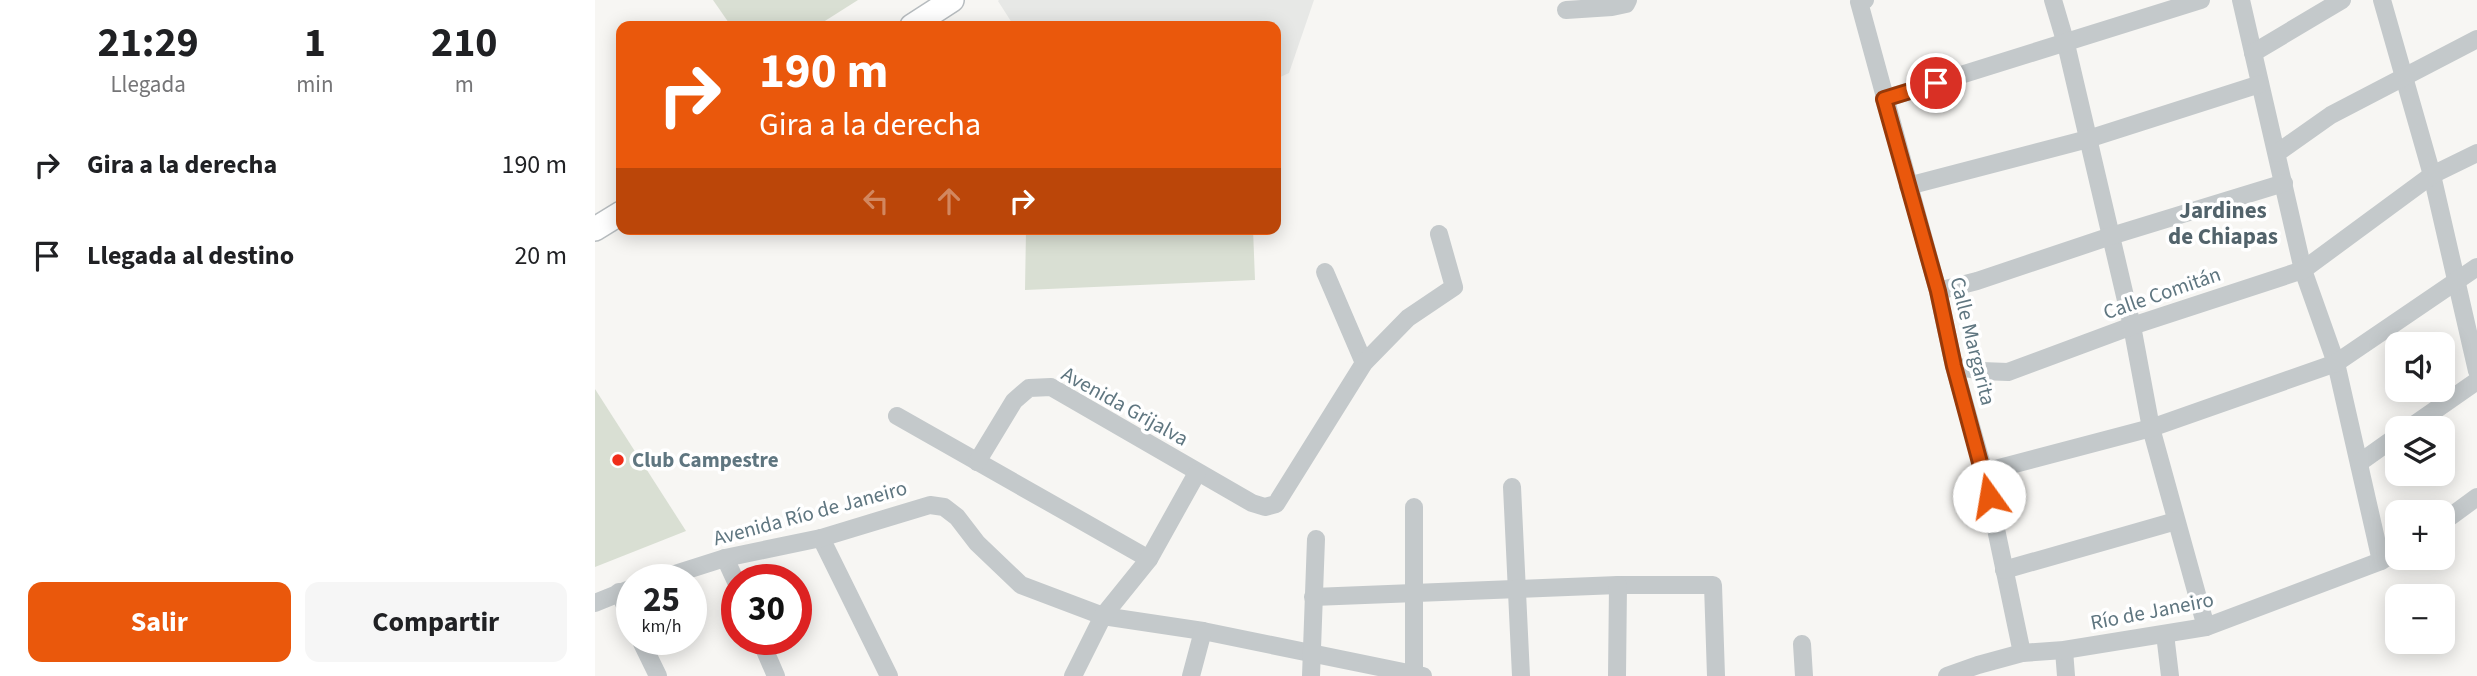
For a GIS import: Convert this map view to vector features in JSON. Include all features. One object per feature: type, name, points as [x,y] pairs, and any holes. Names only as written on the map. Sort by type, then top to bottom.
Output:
[{"type":"main road","points":[[920,21],[952,0]]},
{"type":"main road","points":[[595,229],[616,216]]},
{"type":"street","points":[[1566,10],[1612,7],[1626,4],[1628,0]]},
{"type":"street","points":[[2053,0],[2066,44],[2132,326],[2151,428],[2206,627]]},
{"type":"street","points":[[1884,99],[2201,0]]},
{"type":"street","points":[[2241,0],[2303,270],[2336,363],[2381,561]]},
{"type":"street","points":[[2253,54],[2343,0]]},
{"type":"street","points":[[2382,0],[2433,175],[2477,371]]},
{"type":"street","name":"Calle Margarita","points":[[1862,1],[1884,99],[1938,291],[1954,366],[1984,472],[2022,653]]},
{"type":"street","points":[[2277,153],[2331,115],[2477,39]]},
{"type":"street","points":[[1907,186],[2088,139],[2260,84]]},
{"type":"street","name":"Calle Comitán","points":[[1954,366],[2008,372],[2132,326],[2303,270],[2433,175],[2477,153]]},
{"type":"street","points":[[1938,291],[1977,282],[2111,236],[2284,183]]},
{"type":"street","points":[[1325,272],[1364,363],[1408,318],[1454,287],[1439,234]]},
{"type":"street","points":[[1984,472],[2151,428],[2336,363],[2477,267]]},
{"type":"street","name":"Avenida Grijalva","points":[[977,462],[1014,401],[1029,388],[1051,387],[1252,503],[1265,507],[1276,504],[1364,363]]},
{"type":"street","points":[[2427,416],[2477,381]]},
{"type":"street","points":[[897,416],[1149,559]]},
{"type":"street","points":[[2359,463],[2385,445]]},
{"type":"street","points":[[1073,676],[1103,616],[1149,559],[1197,472]]},
{"type":"street","points":[[1513,487],[1521,676]]},
{"type":"street","points":[[2455,513],[2477,497]]},
{"type":"street","name":"Avenida Río de Janeiro","points":[[707,564],[821,538],[930,505],[944,507],[957,517],[977,543],[1021,585],[1103,616],[1203,631],[1311,654]]},
{"type":"street","points":[[1311,654],[1418,675],[1414,507]]},
{"type":"street","points":[[2004,570],[2176,521]]},
{"type":"street","points":[[821,538],[889,676]]},
{"type":"street","points":[[1311,676],[1316,539]]},
{"type":"street","points":[[726,558],[729,564]]},
{"type":"street","name":"Río de Janeiro","points":[[1957,675],[1978,665],[2022,653],[2063,650],[2206,627],[2385,558]]},
{"type":"street","points":[[1617,676],[1618,585]]},
{"type":"street","points":[[1313,597],[1618,585],[1713,585],[1716,676]]},
{"type":"street","points":[[595,603],[616,594]]},
{"type":"street","points":[[1191,676],[1203,631]]},
{"type":"street","points":[[2165,634],[2170,676]]},
{"type":"street","points":[[1802,644],[1804,676]]},
{"type":"street","points":[[2063,650],[2066,676]]},
{"type":"street","points":[[648,655],[658,676]]},
{"type":"street","points":[[767,655],[776,676]]},
{"type":"shaded area","points":[[713,0],[858,0],[825,21],[728,21]]},
{"type":"shaded area","points":[[1314,0],[1289,73],[1281,77],[1281,21],[1011,21],[998,1]]},
{"type":"shaded area","points":[[1026,235],[1253,235],[1255,280],[1025,290]]},
{"type":"shaded area","name":"Club Campestre","points":[[595,389],[686,531],[595,567]]},
{"type":"place","name":"Club Campestre","points":[[618,460]]},
{"type":"district","name":"Jardines de Chiapas","points":[[2223,223]]},
{"type":"route","points":[[1936,83],[1884,99],[1938,291],[1954,366],[1989,496]]}]
